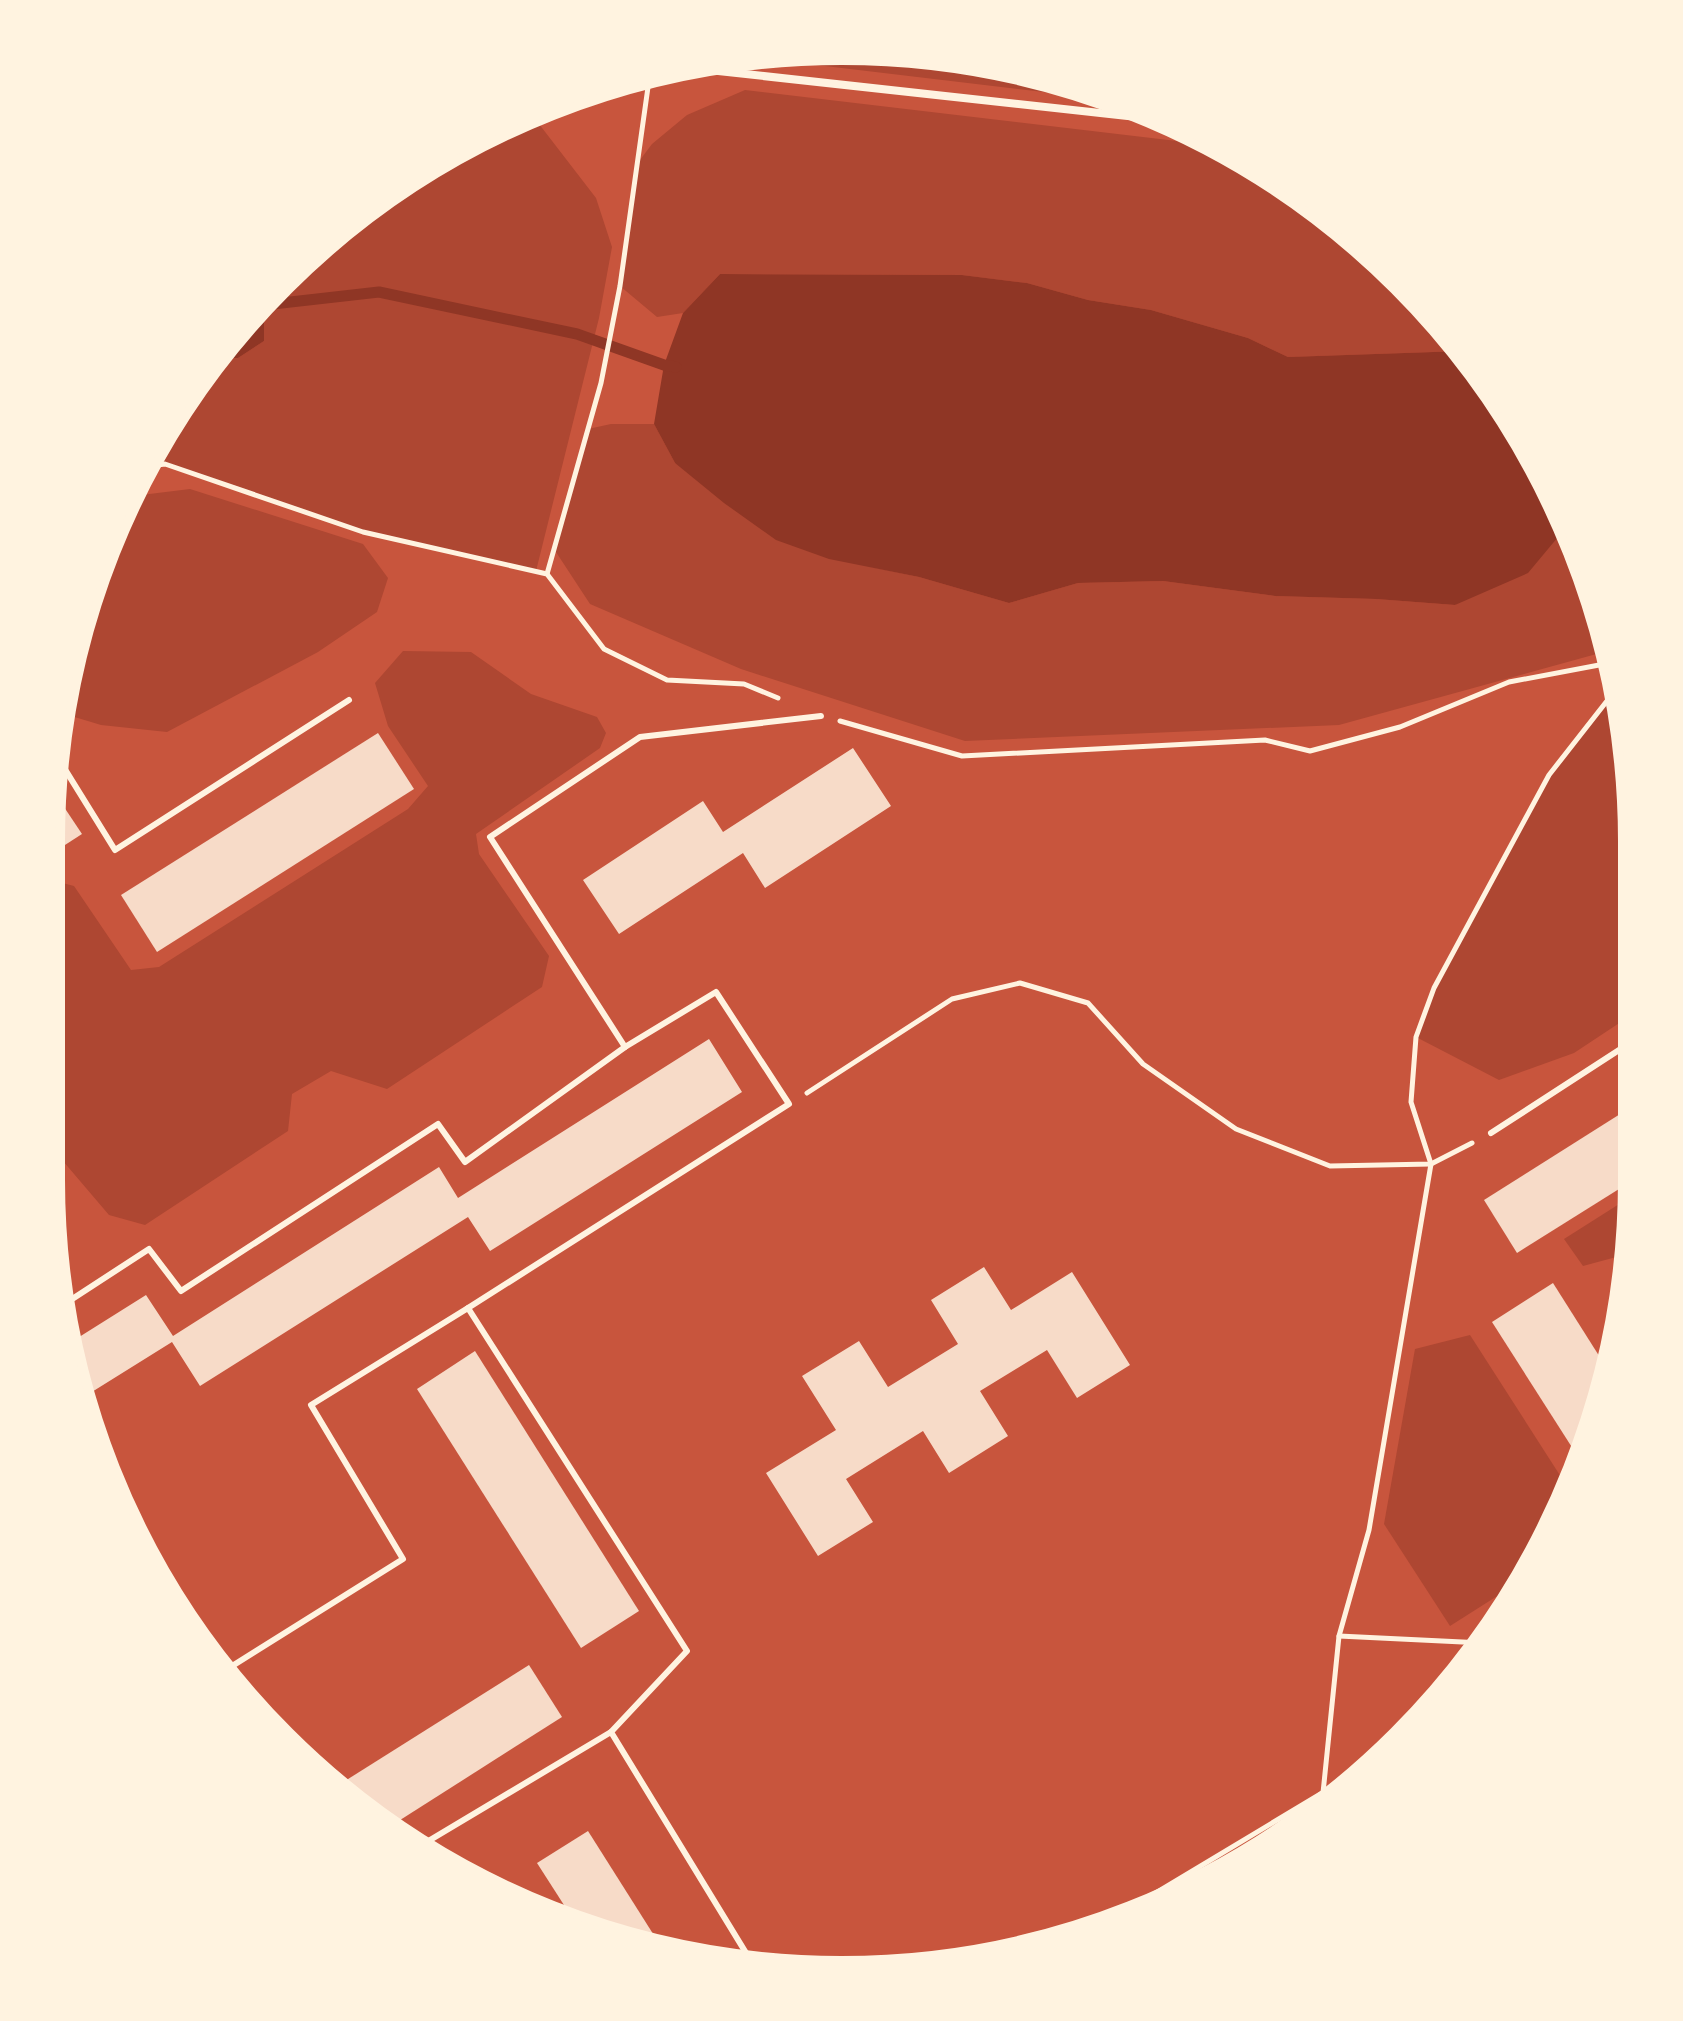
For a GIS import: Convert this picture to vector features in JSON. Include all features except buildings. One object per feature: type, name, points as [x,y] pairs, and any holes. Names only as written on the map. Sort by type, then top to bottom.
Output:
[{"type":"street","points":[[715,71],[1135,117]]},
{"type":"lane","points":[[64,768],[115,850],[349,700]]},
{"type":"lane","points":[[625,1047],[490,837],[640,737],[821,716]]},
{"type":"lane","points":[[70,1300],[149,1249],[181,1291],[438,1124],[465,1162],[625,1047],[716,992],[789,1104],[311,1405],[403,1559],[231,1667]]},
{"type":"lane","points":[[1491,1133],[1623,1047]]},
{"type":"lane","points":[[427,1842],[611,1732],[687,1651],[468,1308]]},
{"type":"lane","points":[[611,1732],[747,1955]]},
{"type":"path","points":[[547,574],[601,383],[620,286],[648,85]]},
{"type":"path","points":[[158,465],[165,464],[363,532],[547,574],[604,649],[667,680],[744,684],[783,700]]},
{"type":"path","points":[[821,716],[962,756],[1265,740],[1310,751],[1400,727],[1509,682],[1602,664]]},
{"type":"path","points":[[1323,1793],[1339,1636],[1369,1530],[1431,1164],[1411,1102],[1416,1037],[1434,988],[1549,775],[1609,698]]},
{"type":"path","points":[[789,1104],[952,999],[1020,983],[1088,1003],[1143,1064],[1236,1129],[1330,1166],[1431,1164],[1491,1133]]},
{"type":"path","points":[[1339,1636],[1471,1642]]},
{"type":"path","points":[[1140,1902],[1333,1787]]},
{"type":"shaded area","points":[[842,60],[944,67],[994,75],[1074,96],[791,62]]},
{"type":"shaded area","points":[[745,90],[1190,143],[1276,192],[1317,221],[1394,289],[1450,351],[1288,357],[1248,338],[1151,310],[1088,300],[1027,283],[962,275],[720,274],[683,313],[657,317],[620,286],[637,164],[652,144],[687,115]]},
{"type":"shaded area","points":[[537,121],[596,198],[612,247],[599,318],[536,571],[363,532],[165,464],[158,465],[192,407],[228,358],[238,358],[264,341],[264,315],[326,254],[366,221],[451,165]]},
{"type":"shaded area","points":[[720,274],[962,275],[1027,283],[1088,300],[1151,310],[1248,338],[1288,357],[1450,351],[1491,407],[1518,451],[1560,534],[1528,573],[1455,605],[1275,596],[1163,581],[1078,583],[1009,603],[919,577],[829,559],[776,540],[675,463],[654,424],[664,365],[683,313]]},
{"type":"shaded area","points":[[264,315],[264,341],[238,358],[228,358]]},
{"type":"shaded area","points":[[611,424],[654,424],[675,463],[871,567],[919,577],[1009,603],[1078,583],[1163,581],[1275,596],[1455,605],[1560,533],[1582,590],[1599,653],[1339,725],[965,741],[741,669],[590,604],[554,549],[588,429]]},
{"type":"shaded area","points":[[190,489],[363,544],[388,578],[377,612],[318,652],[167,732],[101,725],[71,716],[101,590],[142,495]]},
{"type":"shaded area","points":[[403,651],[471,652],[531,694],[597,717],[606,733],[600,748],[476,834],[479,854],[549,956],[542,987],[387,1089],[331,1071],[292,1094],[288,1131],[145,1225],[109,1215],[60,1158],[60,882],[74,886],[131,970],[159,967],[408,809],[428,786],[388,726],[375,683]]},
{"type":"shaded area","points":[[1610,701],[1621,790],[1623,1021],[1574,1053],[1499,1080],[1416,1037],[1434,988],[1549,775]]},
{"type":"shaded area","points":[[1622,1202],[1619,1256],[1583,1266],[1564,1239]]},
{"type":"shaded area","points":[[1470,1335],[1563,1481],[1505,1591],[1450,1626],[1384,1524],[1415,1349]]},
{"type":"waterway","points":[[275,304],[379,292],[577,334],[676,367]]}]
